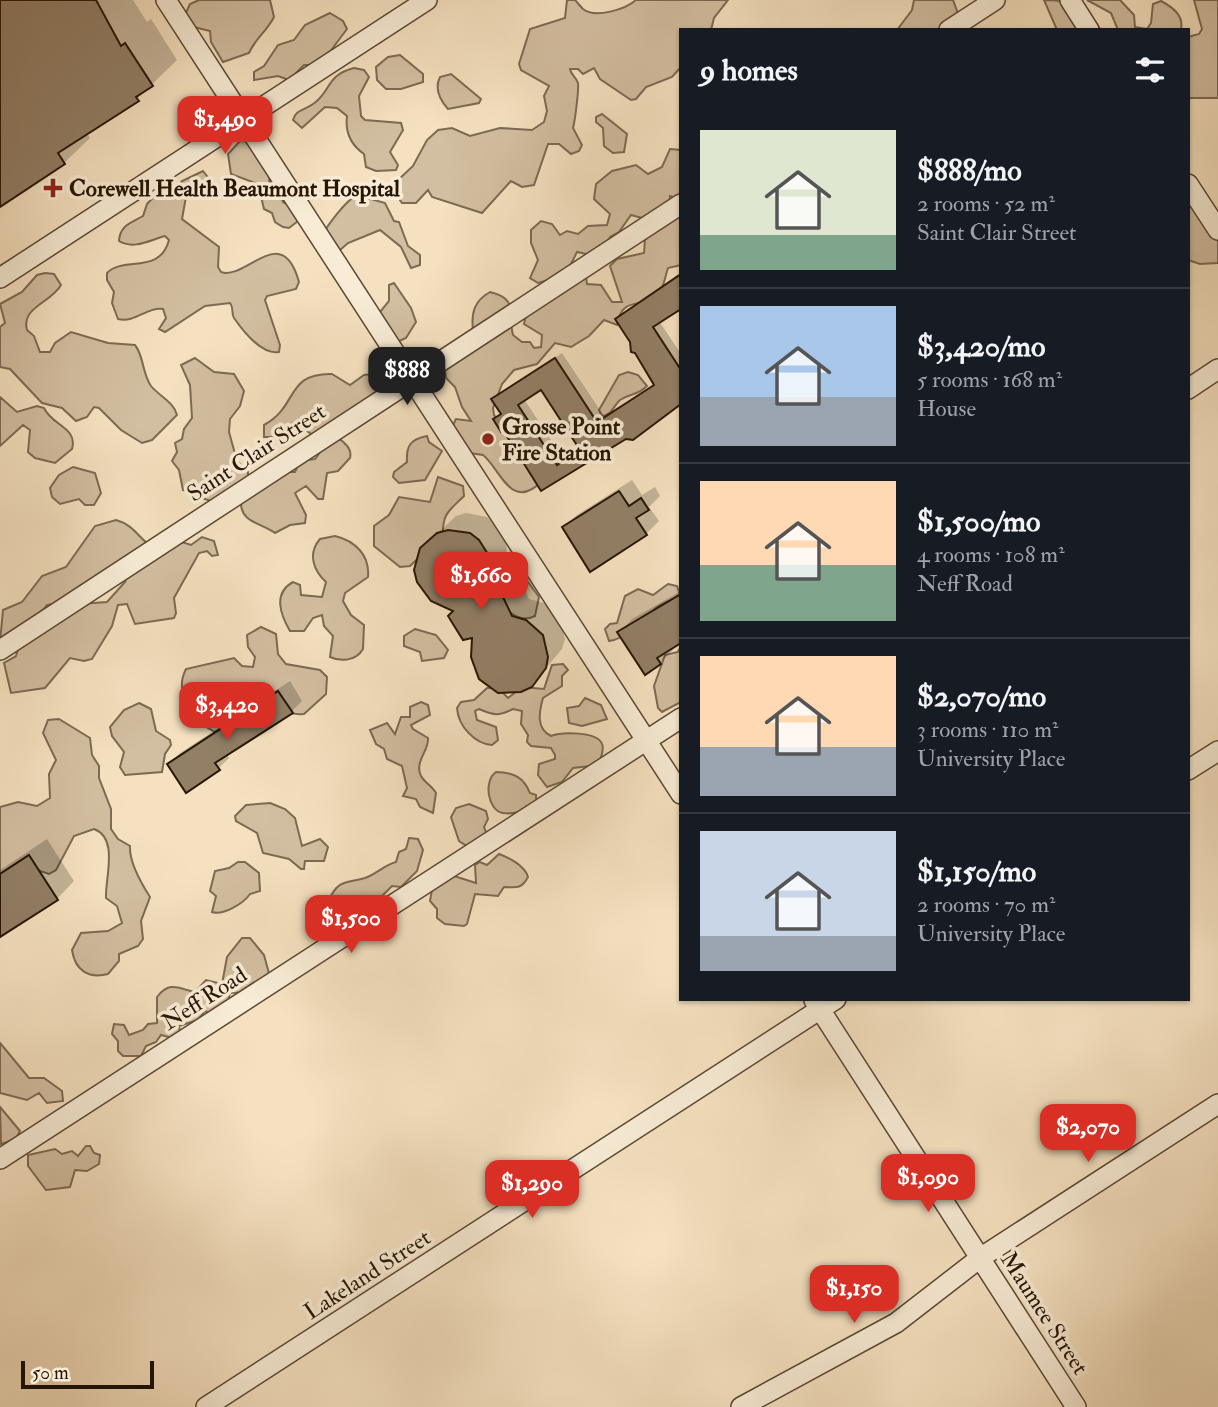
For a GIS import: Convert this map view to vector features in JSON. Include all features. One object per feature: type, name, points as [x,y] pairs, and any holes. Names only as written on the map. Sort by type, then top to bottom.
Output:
[{"type":"street","points":[[166,0],[679,791]]},
{"type":"street","points":[[0,278],[427,0]]},
{"type":"street","points":[[952,28],[995,0]]},
{"type":"street","points":[[1070,0],[1088,28]]},
{"type":"street","points":[[1190,187],[1218,230]]},
{"type":"street","name":"Saint Clair Street","points":[[0,650],[679,205]]},
{"type":"street","points":[[1190,387],[1218,369]]},
{"type":"street","name":"Neff Road","points":[[0,1159],[679,719]]},
{"type":"street","points":[[1190,769],[1218,751]]},
{"type":"street","name":"Maumee Street","points":[[823,1003],[980,1258],[1076,1407]]},
{"type":"street","name":"Lakeland Street","points":[[206,1407],[823,1003]]},
{"type":"street","points":[[741,1407],[896,1323],[980,1258],[1218,1104]]},
{"type":"shaded area","points":[[199,0],[270,0],[274,17],[249,53],[223,62],[211,42],[210,31],[190,26],[184,17],[190,4]]},
{"type":"shaded area","points":[[567,0],[575,0],[588,12],[602,13],[625,7],[636,0],[728,0],[714,18],[712,28],[679,28],[679,69],[672,77],[646,87],[636,99],[631,100],[600,79],[594,68],[583,74],[578,69],[570,69],[578,83],[573,128],[582,145],[579,151],[571,154],[559,144],[548,144],[534,185],[522,187],[511,181],[482,213],[432,197],[428,190],[416,203],[402,203],[395,193],[397,181],[413,166],[427,140],[438,130],[452,128],[470,136],[500,128],[532,130],[544,122],[547,111],[544,96],[549,86],[521,70],[519,64],[530,29],[565,18]]},
{"type":"shaded area","points":[[914,0],[953,0],[963,28],[898,28],[912,10]]},
{"type":"shaded area","points":[[1044,0],[1063,1],[1077,6],[1099,28],[1056,28]]},
{"type":"shaded area","points":[[1087,0],[1120,0],[1134,15],[1135,27],[1141,28],[1117,28],[1111,13]]},
{"type":"shaded area","points":[[1194,0],[1218,0],[1218,98],[1190,98],[1190,36],[1199,34],[1202,29]]},
{"type":"shaded area","points":[[1161,1],[1173,9],[1181,28],[1148,28],[1151,23],[1153,4]]},
{"type":"shaded area","points":[[330,13],[343,21],[347,29],[320,65],[304,65],[289,80],[278,76],[254,80],[254,72],[264,66],[278,45],[294,40],[305,25]]},
{"type":"shaded area","points":[[400,55],[423,74],[423,82],[401,89],[386,89],[377,80],[376,67],[388,57]]},
{"type":"shaded area","points":[[354,68],[364,70],[369,77],[359,96],[361,116],[365,120],[401,123],[403,130],[390,152],[398,165],[396,170],[376,171],[366,167],[364,154],[350,138],[347,116],[337,108],[325,107],[302,128],[293,120],[298,112],[319,99],[333,79]]},
{"type":"shaded area","points":[[451,74],[481,99],[479,103],[448,109],[440,98],[438,86],[440,77]]},
{"type":"shaded area","points":[[602,114],[627,134],[624,152],[613,153],[604,146],[603,128],[596,122],[596,117]]},
{"type":"shaded area","points":[[240,141],[250,142],[273,162],[269,181],[279,190],[283,202],[297,210],[298,221],[289,228],[275,222],[272,213],[264,209],[258,184],[231,174],[228,154]]},
{"type":"shaded area","points":[[670,149],[679,150],[679,198],[670,196],[669,205],[642,218],[631,215],[619,232],[610,237],[607,246],[591,255],[577,252],[569,268],[586,276],[587,284],[601,285],[612,302],[622,302],[610,266],[617,259],[644,253],[645,239],[679,214],[679,265],[668,268],[660,292],[652,299],[623,310],[617,325],[604,320],[589,336],[571,347],[555,343],[537,364],[514,370],[502,384],[493,408],[494,415],[542,481],[531,490],[514,490],[483,455],[470,453],[452,427],[456,419],[471,421],[462,407],[455,387],[446,378],[444,361],[473,331],[475,308],[480,299],[490,292],[505,298],[508,303],[513,335],[522,342],[530,342],[534,348],[541,347],[542,335],[524,324],[526,315],[551,279],[538,283],[530,278],[538,260],[531,243],[531,230],[541,221],[552,224],[560,235],[567,231],[578,234],[588,226],[607,225],[610,214],[594,199],[596,184],[612,171],[636,165],[648,174],[662,167]]},
{"type":"shaded area","points":[[203,171],[210,180],[210,185],[187,191],[182,219],[219,247],[218,267],[221,272],[241,269],[273,254],[283,256],[292,264],[299,282],[296,289],[267,296],[265,300],[280,345],[279,352],[266,350],[248,335],[234,318],[230,303],[205,306],[165,332],[159,329],[166,318],[163,309],[151,310],[130,319],[118,319],[112,303],[114,292],[107,280],[107,273],[114,268],[158,258],[169,240],[165,236],[130,245],[119,241],[121,231],[143,216],[147,204],[159,191],[176,189],[182,181]]},
{"type":"shaded area","points":[[1190,175],[1194,178],[1218,225],[1218,263],[1200,264],[1190,261]]},
{"type":"shaded area","points":[[357,195],[385,203],[394,221],[399,222],[408,246],[420,255],[420,265],[411,268],[401,247],[380,230],[348,243],[339,251],[322,235],[343,207]]},
{"type":"shaded area","points":[[54,274],[61,285],[32,310],[26,322],[27,330],[34,336],[40,352],[50,352],[55,343],[71,332],[108,343],[135,345],[151,386],[170,403],[177,415],[152,440],[142,443],[121,430],[99,408],[94,407],[87,417],[76,421],[62,408],[42,403],[10,369],[0,367],[0,327],[5,323],[0,304],[22,292],[37,275]]},
{"type":"shaded area","points":[[394,283],[411,308],[416,322],[406,338],[395,343],[376,317],[389,301],[389,285]]},
{"type":"shaded area","points":[[195,358],[214,372],[234,374],[244,391],[240,406],[230,419],[229,432],[237,461],[248,472],[248,480],[211,501],[201,498],[197,492],[183,490],[179,470],[172,461],[177,452],[175,443],[182,439],[184,429],[192,418],[190,385],[181,365]]},
{"type":"shaded area","points":[[628,372],[638,375],[647,386],[620,400],[611,412],[602,416],[599,410],[619,375]]},
{"type":"shaded area","points":[[332,374],[350,385],[364,375],[373,374],[385,387],[317,438],[294,422],[272,437],[264,437],[264,425],[283,409],[299,385],[317,375]]},
{"type":"shaded area","points":[[0,397],[17,412],[37,406],[44,408],[68,431],[73,442],[72,449],[55,463],[35,458],[28,452],[30,430],[23,425],[0,446]]},
{"type":"shaded area","points":[[427,436],[429,442],[442,451],[425,480],[399,483],[393,477],[394,472],[407,462],[407,451],[411,444]]},
{"type":"shaded area","points":[[329,440],[341,440],[349,448],[350,458],[338,471],[327,473],[323,499],[318,499],[306,486],[295,493],[306,515],[305,523],[290,525],[275,533],[244,515],[241,503],[285,472],[295,472],[300,461],[315,459]]},
{"type":"shaded area","points":[[73,467],[95,473],[101,493],[94,505],[85,505],[79,499],[60,504],[52,497],[50,488],[59,475]]},
{"type":"shaded area","points":[[438,477],[463,486],[464,496],[446,517],[443,535],[410,566],[400,567],[374,546],[374,526],[389,515],[399,497],[430,502]]},
{"type":"shaded area","points":[[116,520],[126,524],[151,546],[159,548],[182,542],[191,545],[202,537],[214,541],[218,555],[212,556],[207,551],[199,553],[174,598],[174,618],[135,624],[127,604],[118,605],[112,626],[92,659],[84,661],[70,658],[45,688],[11,693],[4,663],[16,656],[18,649],[31,641],[0,642],[3,610],[22,602],[42,576],[66,567],[95,526]],"holes":[[[128,574],[125,582],[107,602],[80,604],[37,617],[47,605],[59,603],[80,586]]]},
{"type":"shaded area","points":[[335,536],[343,538],[360,551],[368,569],[368,577],[345,593],[343,601],[351,615],[364,625],[363,649],[356,656],[343,660],[330,657],[333,636],[324,626],[322,615],[313,618],[304,631],[290,631],[280,604],[283,592],[293,582],[300,585],[301,595],[322,597],[326,582],[315,568],[314,550],[320,539]]},
{"type":"shaded area","points":[[498,564],[517,567],[539,597],[535,616],[527,618],[512,614],[500,601],[489,578]]},
{"type":"shaded area","points":[[668,584],[677,586],[679,592],[679,596],[657,607],[628,633],[609,641],[605,629],[610,624],[617,623],[625,596],[638,589],[653,595]]},
{"type":"shaded area","points":[[261,627],[276,634],[278,654],[286,664],[320,670],[327,677],[326,694],[304,714],[287,712],[266,702],[254,702],[227,726],[215,732],[198,722],[185,697],[182,685],[186,669],[234,658],[242,666],[253,667],[255,657],[248,647],[247,635]]},
{"type":"shaded area","points":[[415,629],[436,635],[448,650],[444,658],[422,661],[420,652],[404,646],[404,636]]},
{"type":"shaded area","points":[[679,650],[679,703],[662,712],[658,708],[654,686],[665,655]]},
{"type":"shaded area","points":[[563,664],[568,670],[562,676],[562,686],[543,698],[541,725],[551,736],[570,733],[593,737],[602,744],[603,751],[599,765],[573,768],[562,782],[547,787],[538,775],[539,764],[555,759],[555,755],[551,748],[531,746],[527,742],[528,735],[521,724],[522,711],[513,709],[497,714],[479,709],[475,711],[477,720],[496,727],[498,740],[492,745],[468,733],[457,708],[461,702],[474,700],[487,688],[498,688],[508,698],[522,687],[544,689],[552,665]]},
{"type":"shaded area","points":[[585,698],[601,705],[607,719],[582,726],[569,723],[567,708],[579,706]]},
{"type":"shaded area","points":[[421,702],[428,705],[430,715],[411,725],[428,738],[419,771],[436,793],[433,813],[420,807],[416,799],[403,796],[407,788],[402,766],[387,759],[384,749],[376,744],[370,730],[387,723],[395,734],[401,717],[410,717],[410,707]]},
{"type":"shaded area","points":[[139,703],[151,709],[156,731],[170,740],[171,745],[165,754],[162,772],[125,775],[120,767],[124,752],[112,736],[110,727],[124,710]]},
{"type":"shaded area","points":[[59,719],[90,738],[92,755],[99,766],[99,778],[111,809],[111,829],[118,839],[130,846],[139,879],[150,897],[141,921],[143,939],[138,946],[119,954],[119,961],[108,974],[89,974],[79,968],[72,950],[81,933],[108,931],[122,923],[117,906],[106,898],[109,850],[102,834],[94,829],[74,836],[56,870],[49,874],[34,869],[0,878],[0,807],[18,802],[37,806],[50,798],[49,774],[56,760],[43,733],[48,720]]},
{"type":"shaded area","points":[[496,772],[508,773],[525,783],[530,793],[536,795],[536,807],[511,813],[498,811],[489,795],[490,782]]},
{"type":"shaded area","points":[[270,803],[285,809],[295,818],[302,846],[320,839],[328,847],[324,861],[305,861],[304,869],[301,869],[289,859],[263,853],[257,833],[236,821],[235,816],[246,805]]},
{"type":"shaded area","points":[[469,804],[486,811],[488,819],[484,827],[487,835],[467,846],[459,841],[451,817],[456,808]]},
{"type":"shaded area","points":[[409,838],[418,839],[423,850],[417,871],[401,887],[392,886],[382,896],[371,896],[364,909],[345,915],[333,911],[329,900],[336,888],[344,883],[365,878],[396,862],[399,852],[406,849]]},
{"type":"shaded area","points":[[499,854],[524,869],[528,877],[523,884],[518,887],[504,887],[498,896],[475,894],[467,924],[464,926],[445,924],[437,918],[437,909],[430,901],[433,884],[451,875],[476,883],[475,865],[480,862],[487,865]]},
{"type":"shaded area","points":[[238,862],[245,862],[259,873],[260,891],[250,894],[238,905],[227,910],[212,912],[216,896],[210,891],[215,871],[229,868]]},
{"type":"shaded area","points":[[242,938],[250,938],[264,955],[270,977],[250,992],[230,993],[228,1002],[212,1014],[205,1011],[198,1020],[179,1026],[180,1032],[172,1038],[161,1035],[156,1042],[146,1046],[141,1056],[123,1056],[118,1051],[118,1041],[112,1034],[114,1024],[124,1025],[129,1035],[143,1030],[148,1024],[157,1023],[157,997],[166,989],[175,987],[195,992],[206,980],[222,984],[227,957]]},
{"type":"shaded area","points":[[0,1043],[29,1078],[44,1078],[62,1091],[63,1101],[47,1103],[39,1093],[27,1100],[0,1093]]},
{"type":"shaded area","points":[[0,1107],[20,1131],[16,1139],[1,1144]]},
{"type":"shaded area","points":[[86,1146],[90,1146],[94,1153],[100,1155],[99,1164],[87,1171],[75,1170],[70,1187],[46,1190],[28,1166],[28,1155],[55,1149],[62,1154],[72,1151],[78,1156]]},
{"type":"building","points":[[0,0],[96,0],[121,46],[125,43],[153,86],[136,97],[139,101],[58,153],[65,164],[0,207]]},
{"type":"building","points":[[679,275],[679,310],[653,327],[679,367],[679,406],[633,440],[626,439],[541,491],[503,430],[501,432],[493,419],[501,414],[491,399],[555,358],[597,422],[654,385],[635,353],[631,352],[630,342],[615,319]],"holes":[[[541,390],[580,450],[557,465],[518,405]]]},
{"type":"building","points":[[619,491],[629,506],[641,498],[649,510],[636,518],[647,535],[590,572],[562,527]]},
{"type":"building","points":[[448,530],[470,533],[479,540],[491,559],[489,582],[504,599],[512,616],[526,620],[543,635],[548,657],[546,668],[532,687],[521,692],[498,693],[479,679],[471,657],[472,638],[463,640],[448,616],[453,611],[431,601],[417,582],[414,570],[420,548],[437,533]]},
{"type":"building","points":[[679,595],[679,644],[657,658],[661,664],[645,675],[617,632]]},
{"type":"building","points":[[278,691],[293,713],[215,763],[220,770],[186,793],[167,764]]},
{"type":"building","points":[[29,855],[58,900],[0,937],[0,874]]},
{"type":"place","name":"Corewell Health Beaumont Hospital","points":[[53,188]]},
{"type":"place","name":"Grosse Point Fire Station","points":[[488,439]]}]
